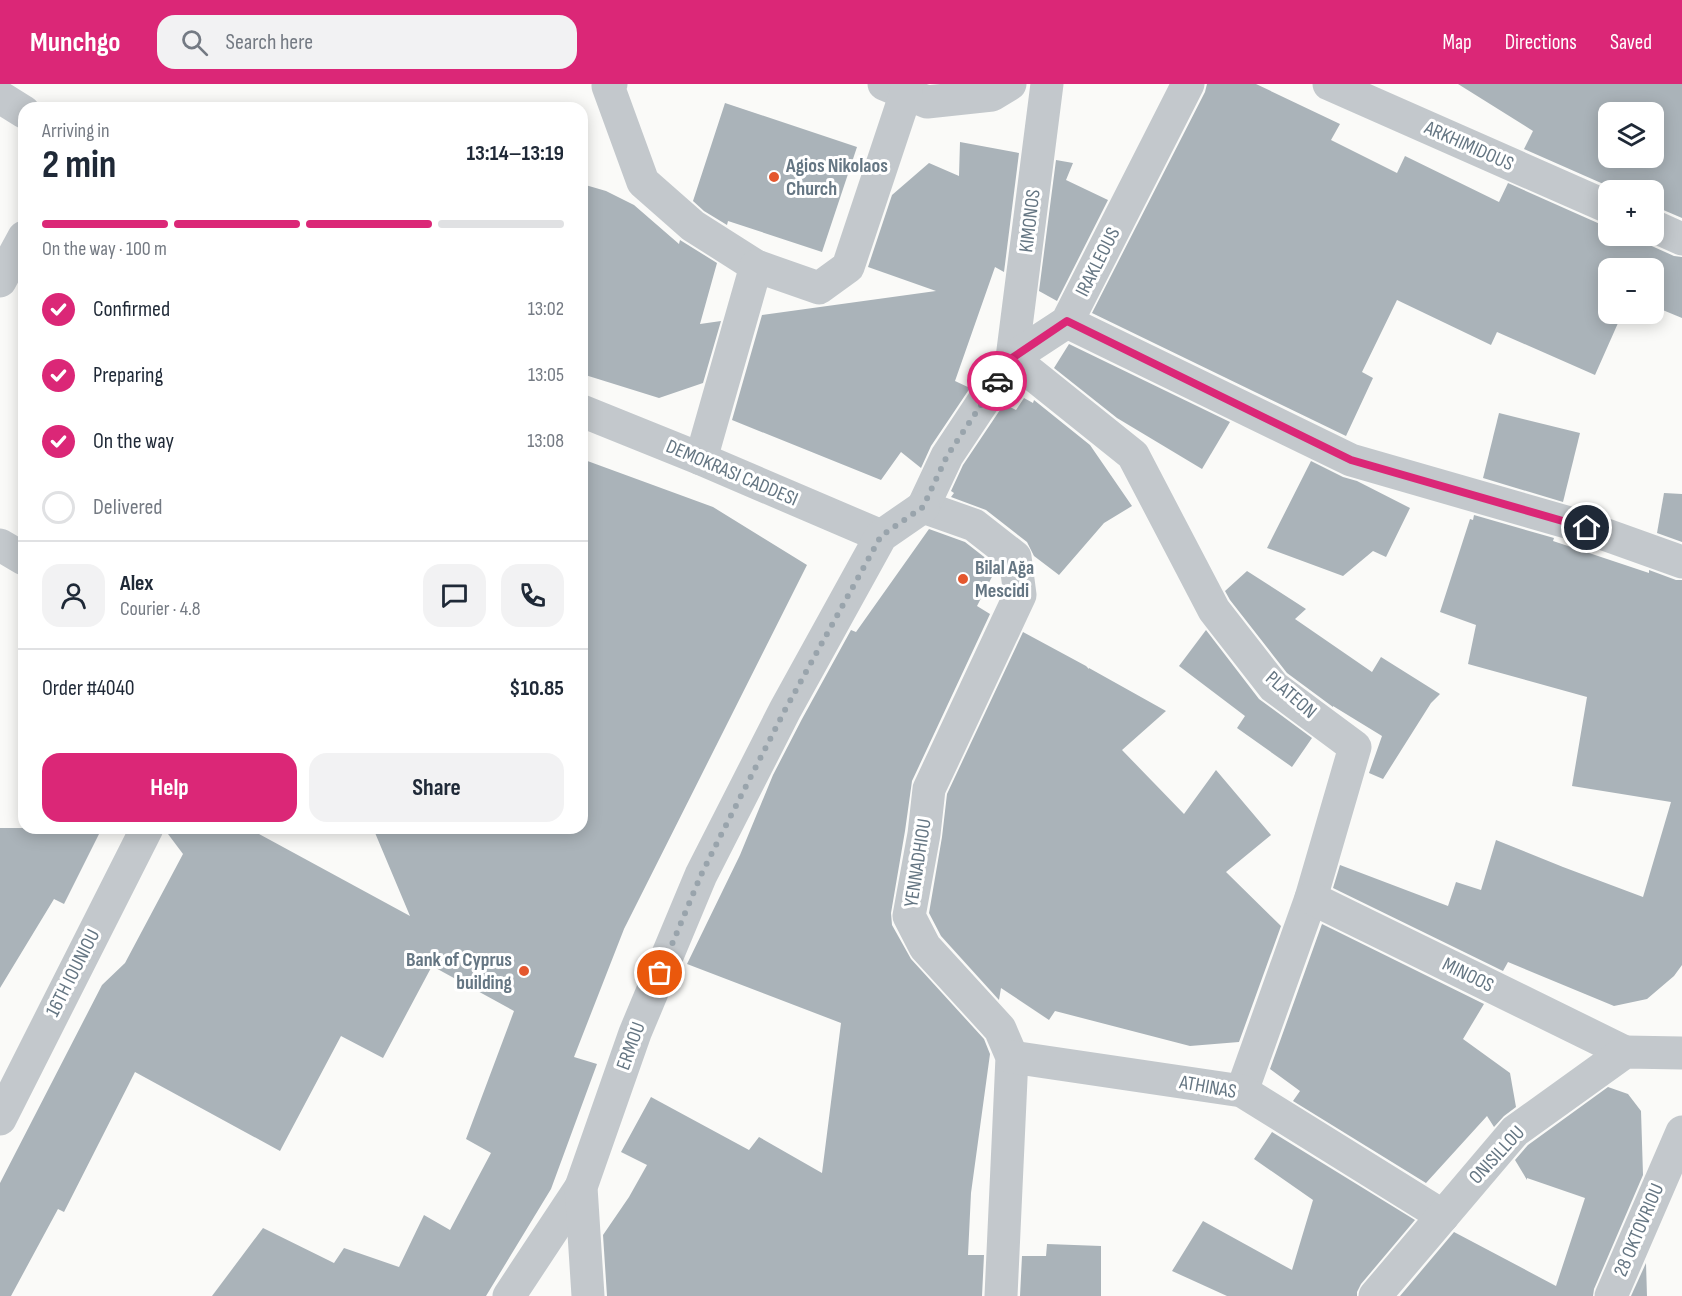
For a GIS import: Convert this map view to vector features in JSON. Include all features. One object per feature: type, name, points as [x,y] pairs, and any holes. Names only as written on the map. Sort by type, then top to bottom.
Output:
[{"type":"street","points":[[611,84],[608,86],[643,182],[693,226],[756,266],[819,288],[848,267],[895,88],[927,102],[992,95],[1010,84]]},
{"type":"street","name":"KIMONOS","points":[[1012,358],[1047,84]]},
{"type":"street","name":"IRAKLEOUS","points":[[923,507],[947,456],[1012,358],[1067,321],[1188,84]]},
{"type":"street","name":"ARKHIMIDOUS","points":[[1329,84],[1598,203]]},
{"type":"street","points":[[0,96],[18,108]]},
{"type":"street","points":[[1664,231],[1682,239]]},
{"type":"street","points":[[0,281],[18,248]]},
{"type":"street","points":[[701,459],[756,266]]},
{"type":"street","points":[[1067,321],[1351,460],[1587,528],[1682,562]]},
{"type":"street","name":"PLATEON","points":[[1012,358],[1133,455],[1214,610],[1275,687],[1355,747],[1311,898],[1242,1091]]},
{"type":"street","name":"DEMOKRASI CADDESI","points":[[588,413],[881,536]]},
{"type":"street","name":"ERMOU","points":[[588,1296],[581,1187],[635,1033],[701,875],[785,710],[881,536],[923,507]]},
{"type":"street","name":"YENNADHIOU","points":[[923,507],[974,525],[1015,557],[1020,595],[929,789],[924,834],[909,916],[925,947],[1000,1029],[1012,1057],[1001,1296]]},
{"type":"street","points":[[0,545],[18,556]]},
{"type":"street","name":"16TH IOUNIOU","points":[[0,1119],[144,834]]},
{"type":"street","name":"MINOOS","points":[[1311,898],[1625,1052]]},
{"type":"street","points":[[1625,1052],[1682,1053]]},
{"type":"street","name":"ONISILLOU","points":[[1375,1296],[1515,1131],[1625,1052]]},
{"type":"street","name":"ATHINAS","points":[[1012,1057],[1242,1091],[1443,1216]]},
{"type":"street","name":"28 OKTOVRIOU","points":[[1611,1296],[1682,1132]]},
{"type":"street","points":[[509,1296],[581,1187]]},
{"type":"building","points":[[1207,84],[1256,84],[1340,124],[1331,140],[1397,173],[1405,156],[1499,202],[1508,183],[1598,223],[1598,246],[1652,246],[1682,257],[1682,318],[1664,311],[1664,258],[1598,258],[1598,324],[1618,324],[1595,375],[1497,332],[1491,345],[1397,300],[1362,372],[1373,378],[1346,436],[1092,313],[1205,92]]},
{"type":"building","points":[[1458,84],[1682,84],[1682,218],[1664,210],[1664,180],[1598,182],[1524,149],[1533,131]]},
{"type":"building","name":"Agios Nikolaos Church","points":[[725,103],[857,147],[822,252],[728,221],[727,225],[704,211],[693,201]]},
{"type":"building","points":[[960,142],[1019,153],[1004,272],[995,267],[955,381],[970,388],[931,446],[921,468],[901,452],[881,480],[732,420],[762,315],[936,291],[868,267],[892,195],[929,163],[959,176]]},
{"type":"building","points":[[1056,160],[1073,163],[1066,180],[1108,200],[1057,301],[1039,291]]},
{"type":"building","points":[[588,186],[606,191],[634,205],[679,244],[680,240],[717,263],[700,324],[721,321],[703,383],[659,398],[588,376]]},
{"type":"building","points":[[1069,344],[1230,422],[1202,469],[1117,418],[1054,368]]},
{"type":"building","points":[[1024,398],[1033,403],[1034,400],[1090,445],[1132,506],[1104,523],[1059,575],[1034,556],[1027,542],[986,510],[951,497],[954,493],[951,491],[963,465],[1004,404],[1016,410]]},
{"type":"building","points":[[1499,413],[1580,433],[1563,502],[1483,478]]},
{"type":"building","points":[[588,461],[713,507],[807,565],[624,929],[574,1057],[597,1064],[551,1189],[486,1296],[212,1296],[263,1228],[334,1263],[344,1248],[399,1267],[424,1215],[450,1230],[491,1153],[466,1139],[514,1011],[432,966],[383,1058],[341,1036],[280,1151],[135,1072],[64,1212],[58,1209],[11,1296],[0,1296],[0,1183],[102,985],[125,963],[183,854],[168,834],[259,834],[410,916],[376,834],[588,834]]},
{"type":"building","points":[[1311,461],[1410,508],[1386,557],[1373,551],[1343,576],[1267,548]]},
{"type":"building","points":[[1664,493],[1682,494],[1682,542],[1657,533]]},
{"type":"building","points":[[1474,515],[1554,538],[1553,541],[1649,573],[1649,570],[1682,580],[1682,965],[1674,976],[1647,999],[1614,1006],[1508,962],[1503,971],[1333,888],[1340,865],[1448,906],[1456,882],[1481,890],[1496,840],[1643,897],[1671,802],[1572,786],[1587,697],[1468,664],[1476,625],[1440,612],[1470,519],[1473,520]]},
{"type":"building","points":[[929,529],[965,542],[997,567],[977,606],[990,614],[912,781],[891,913],[892,925],[911,959],[984,1039],[990,1054],[971,1193],[968,1255],[984,1255],[982,1296],[607,1296],[603,1235],[647,1165],[621,1152],[651,1097],[749,1150],[759,1137],[822,1173],[841,1023],[687,964],[740,855],[773,775],[851,630],[856,632]]},
{"type":"building","points":[[1247,571],[1306,609],[1295,619],[1372,672],[1381,657],[1440,694],[1431,703],[1383,779],[1369,773],[1382,736],[1333,707],[1287,673],[1230,600],[1225,591]]},
{"type":"building","points":[[1206,630],[1259,699],[1312,738],[1292,767],[1237,728],[1245,716],[1179,666]]},
{"type":"building","points":[[1023,632],[1166,711],[1122,750],[1184,814],[1216,770],[1271,835],[1226,872],[1281,926],[1239,1042],[1190,1046],[1055,1011],[1049,1020],[1001,988],[999,1000],[941,936],[929,913],[947,794]]},
{"type":"building","points":[[0,828],[18,828],[18,834],[99,834],[64,904],[54,899],[0,988]]},
{"type":"building","points":[[1322,924],[1484,1004],[1463,1039],[1510,1073],[1516,1107],[1494,1127],[1487,1116],[1426,1183],[1293,1101],[1300,1091],[1270,1069]]},
{"type":"building","points":[[1608,1087],[1628,1094],[1641,1111],[1643,1175],[1593,1296],[1400,1296],[1454,1232],[1556,1286],[1585,1198],[1527,1178],[1527,1180],[1515,1160],[1528,1145]]},
{"type":"building","points":[[1272,1132],[1415,1220],[1361,1284],[1357,1296],[1227,1296],[1172,1271],[1203,1221],[1292,1270],[1313,1200],[1254,1159]]},
{"type":"building","points":[[1047,1244],[1101,1246],[1101,1296],[1020,1296],[1022,1256],[1046,1256]]},
{"type":"building","points":[[1646,1263],[1647,1296],[1631,1296]]},
{"type":"way so far","points":[[660,973],[701,875],[722,833],[785,710],[881,536],[923,507],[947,456],[997,381]]},
{"type":"place","name":"Agios Nikolaos Church","points":[[774,177]]},
{"type":"place","name":"Bilal Ağa Mescidi","points":[[963,579]]},
{"type":"place","name":"Bank of Cyprus building","points":[[524,971]]},
{"type":"route","points":[[997,381],[1012,358],[1067,321],[1351,460],[1587,528]]}]
